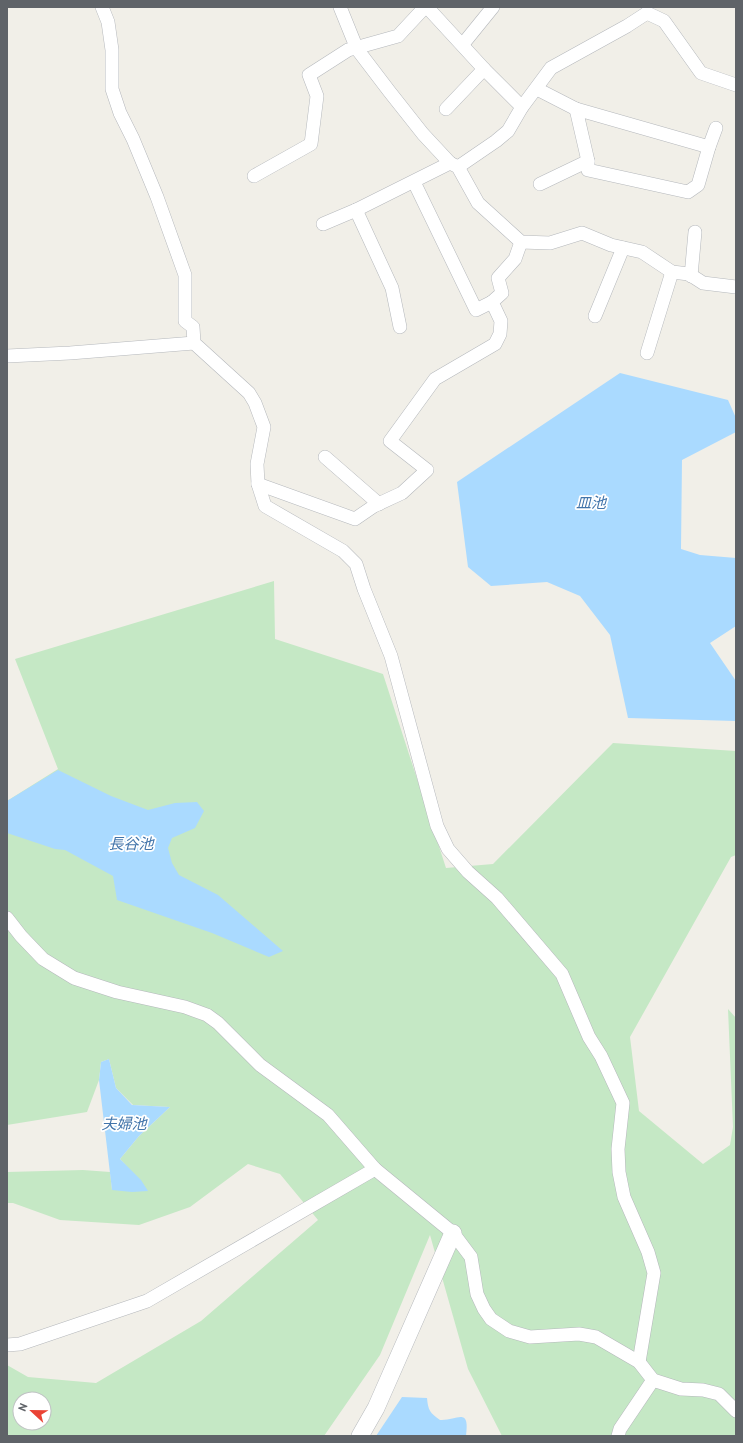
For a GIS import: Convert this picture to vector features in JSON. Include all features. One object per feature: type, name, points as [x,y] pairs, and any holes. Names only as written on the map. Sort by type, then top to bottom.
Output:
[{"type":"street","points":[[102,7],[108,22],[112,50],[112,89],[120,113],[133,139],[157,197],[186,275],[185,321],[193,327],[194,343],[249,393],[255,402],[264,427],[257,464],[258,484],[265,506],[343,551],[356,564],[364,589],[391,656],[436,826],[448,849],[468,872],[497,898],[562,974],[589,1037],[601,1056],[623,1103],[618,1149],[619,1172],[624,1197],[648,1252],[654,1273],[639,1362]]},
{"type":"street","points":[[340,7],[357,49],[423,134],[454,165],[478,203],[521,242],[550,243],[582,233],[623,248],[642,252],[672,272],[689,274],[703,283],[736,287]]},
{"type":"street","points":[[254,176],[310,144],[317,96],[309,75],[348,50],[357,49],[398,36],[426,7],[522,107]]},
{"type":"street","points":[[463,44],[493,7]]},
{"type":"street","points":[[323,224],[454,165],[503,136],[508,131],[522,107],[537,89],[551,68],[627,26],[646,10],[664,21],[700,73],[736,85]]},
{"type":"street","points":[[446,109],[484,69]]},
{"type":"street","points":[[537,89],[576,109],[708,147]]},
{"type":"street","points":[[576,109],[588,161],[588,170],[688,192],[698,185],[708,147],[716,128]]},
{"type":"street","points":[[540,184],[588,161]]},
{"type":"street","points":[[414,182],[476,310],[492,302],[502,293],[498,278],[515,259],[521,242]]},
{"type":"street","points":[[356,210],[392,288],[400,327]]},
{"type":"street","points":[[691,276],[695,232]]},
{"type":"street","points":[[595,316],[623,248]]},
{"type":"street","points":[[647,353],[672,272]]},
{"type":"street","points":[[258,484],[355,519],[402,493],[427,470],[390,441],[435,378],[495,344],[500,334],[501,321],[492,302]]},
{"type":"street","points":[[7,356],[70,353],[194,343]]},
{"type":"street","points":[[325,457],[380,504]]},
{"type":"street","points":[[7,918],[43,959],[74,978],[117,992],[185,1007],[207,1015],[218,1023],[260,1065],[328,1115],[375,1169],[453,1233],[471,1257],[477,1294],[484,1309],[491,1319],[509,1331],[530,1337],[579,1334],[596,1337],[639,1362],[653,1380],[681,1389],[703,1390],[718,1394],[736,1411]]},
{"type":"street","points":[[7,1345],[20,1344],[147,1301],[375,1169]]},
{"type":"street","points":[[360,1436],[376,1408],[453,1233]]},
{"type":"street","points":[[618,1436],[620,1429],[653,1380]]},
{"type":"green space","points":[[274,581],[275,639],[383,674],[446,868],[493,864],[613,743],[736,751],[736,855],[731,857],[630,1037],[639,1111],[703,1164],[730,1145],[733,1127],[728,1009],[736,1018],[736,1436],[502,1436],[468,1369],[430,1235],[380,1355],[324,1436],[7,1436],[7,1365],[28,1377],[96,1383],[201,1321],[318,1220],[280,1174],[248,1164],[190,1207],[139,1225],[60,1220],[13,1203],[7,1203],[7,1172],[83,1170],[110,1172],[112,1190],[130,1170],[120,1159],[139,1136],[170,1107],[133,1105],[116,1088],[109,1059],[101,1062],[99,1080],[87,1112],[7,1125],[7,801],[58,769],[15,659]]},
{"type":"water","name":"皿池","points":[[620,373],[728,400],[736,418],[736,432],[682,460],[681,549],[700,555],[736,558],[736,626],[710,643],[736,681],[736,721],[628,718],[610,635],[580,596],[547,582],[491,586],[468,567],[457,482]]},
{"type":"water","name":"長谷池","points":[[58,770],[111,796],[148,810],[175,803],[197,802],[204,811],[195,828],[172,838],[168,848],[172,863],[179,875],[218,895],[283,951],[269,957],[212,933],[117,900],[113,876],[65,850],[55,849],[7,833],[7,801]]},
{"type":"water","name":"夫婦池","points":[[109,1059],[116,1088],[132,1105],[170,1107],[139,1136],[120,1159],[141,1180],[148,1191],[132,1192],[112,1190],[99,1080],[101,1062]]},
{"type":"water","points":[[402,1397],[427,1398],[430,1411],[440,1420],[461,1417],[464,1418],[467,1427],[466,1436],[376,1436]]}]
